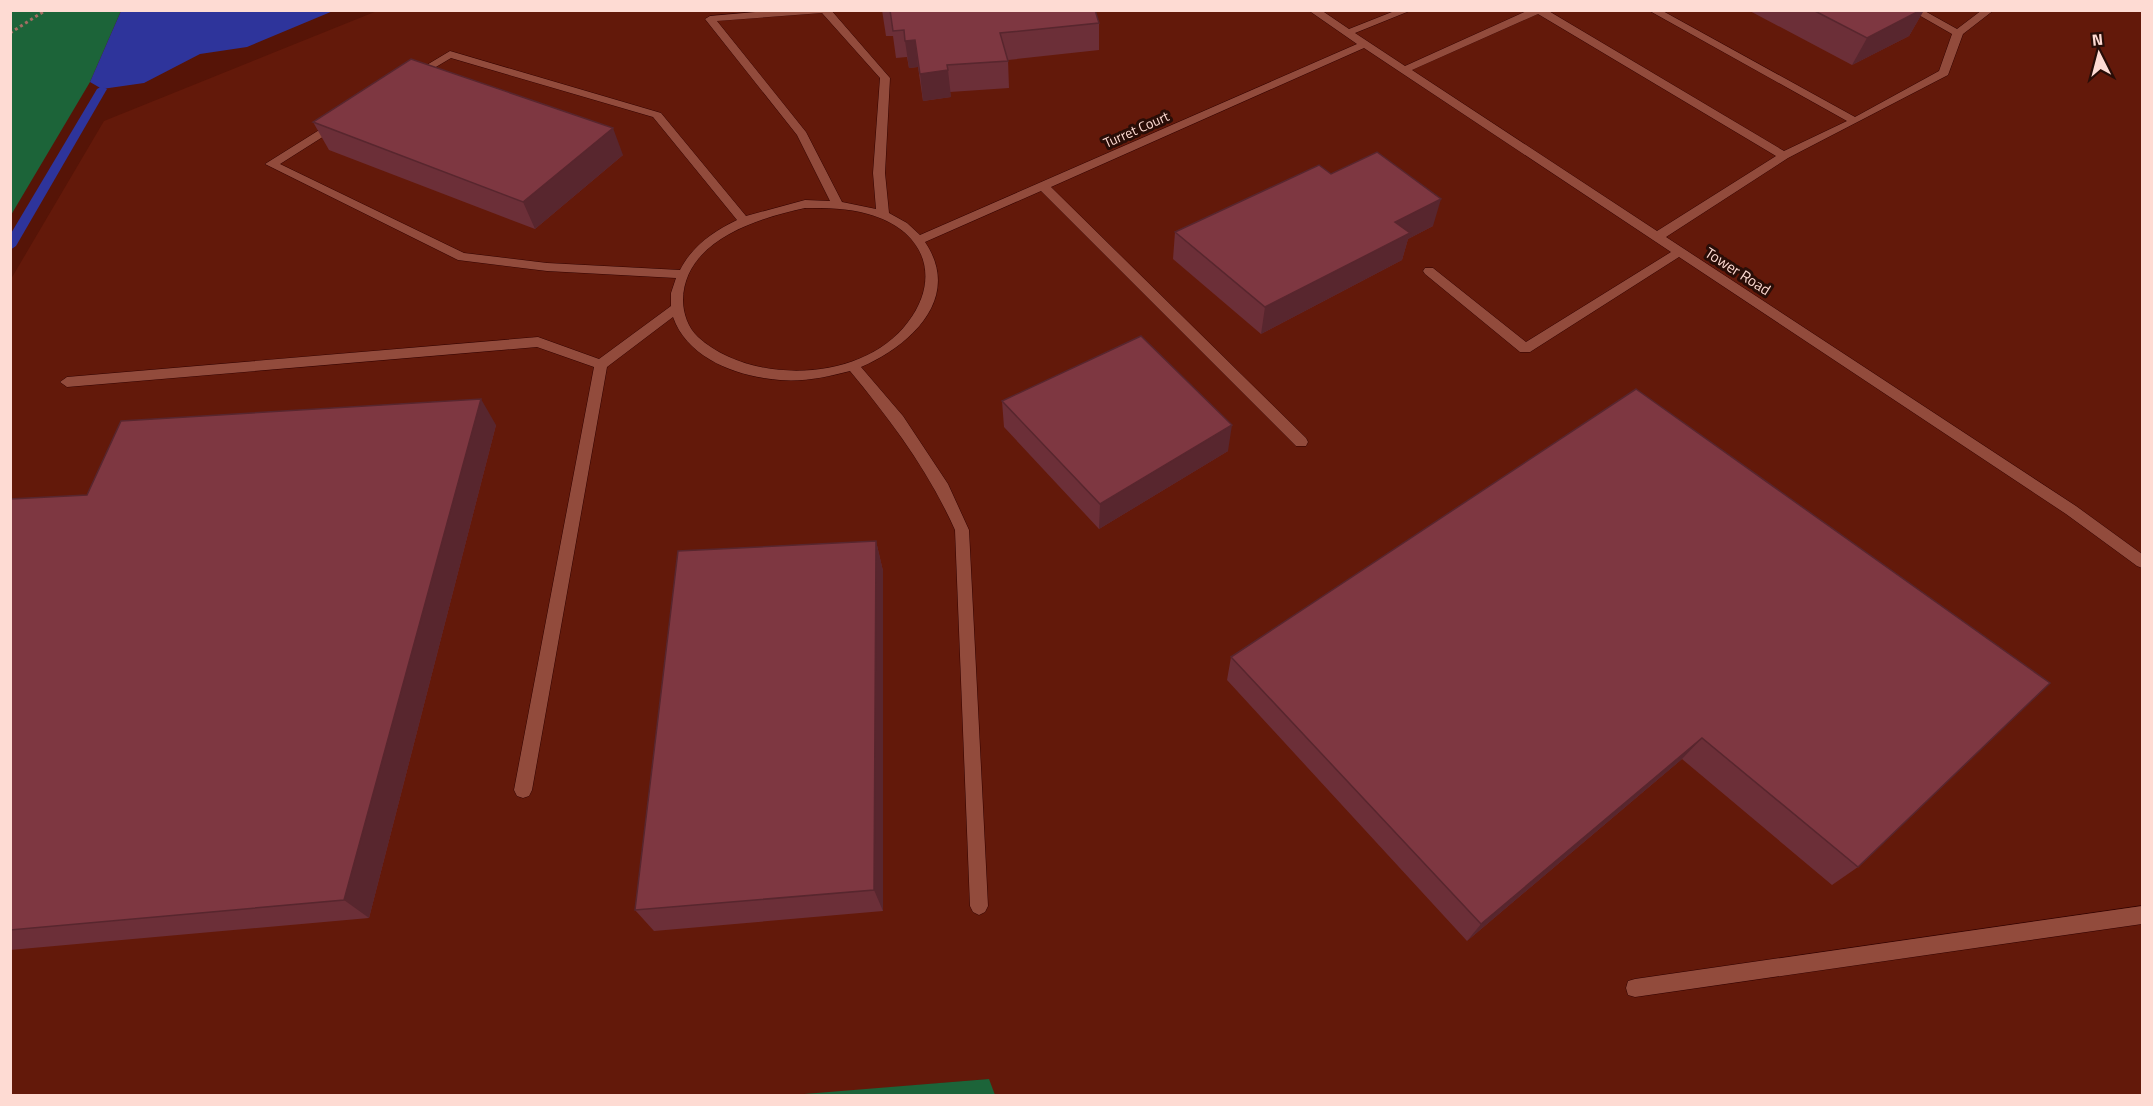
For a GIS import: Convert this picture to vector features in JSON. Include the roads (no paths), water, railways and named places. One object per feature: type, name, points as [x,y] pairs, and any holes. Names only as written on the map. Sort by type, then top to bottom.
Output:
[{"type":"street","points":[[820,10],[710,19],[802,134],[837,204]]},
{"type":"street","points":[[825,10],[885,78],[879,173],[883,214]]},
{"type":"street","name":"Tower Road","points":[[1313,10],[2071,510],[2142,562]]},
{"type":"street","points":[[1347,33],[1407,10]]},
{"type":"street","points":[[1404,70],[1539,10],[1784,156]]},
{"type":"street","points":[[1653,10],[1855,121]]},
{"type":"street","points":[[1915,10],[1958,33]]},
{"type":"street","points":[[1657,237],[1784,156],[1944,73],[1958,33],[1989,10]]},
{"type":"street","name":"Turret Court","points":[[920,240],[1365,44]]},
{"type":"street","points":[[400,84],[450,54],[657,115],[744,220]]},
{"type":"street","points":[[351,115],[271,164],[462,257],[547,267],[683,273]]},
{"type":"street","points":[[1043,186],[1301,442]]},
{"type":"street","points":[[805,204],[837,204],[883,214],[904,226],[920,240],[933,265],[933,293],[919,322],[891,347],[853,366],[813,375],[772,376],[736,368],[706,353],[686,332],[677,308],[678,290],[683,273],[697,253],[718,235],[744,220],[773,210],[805,204]]},
{"type":"street","points":[[1429,271],[1525,349],[1679,252]]},
{"type":"street","points":[[523,790],[601,364],[677,308]]},
{"type":"street","points":[[67,382],[538,342],[601,364]]},
{"type":"street","points":[[853,366],[898,420],[937,478],[962,530],[979,906]]},
{"type":"street","points":[[1635,988],[2142,915]]},
{"type":"waterway","points":[[10,246],[102,89]]}]
